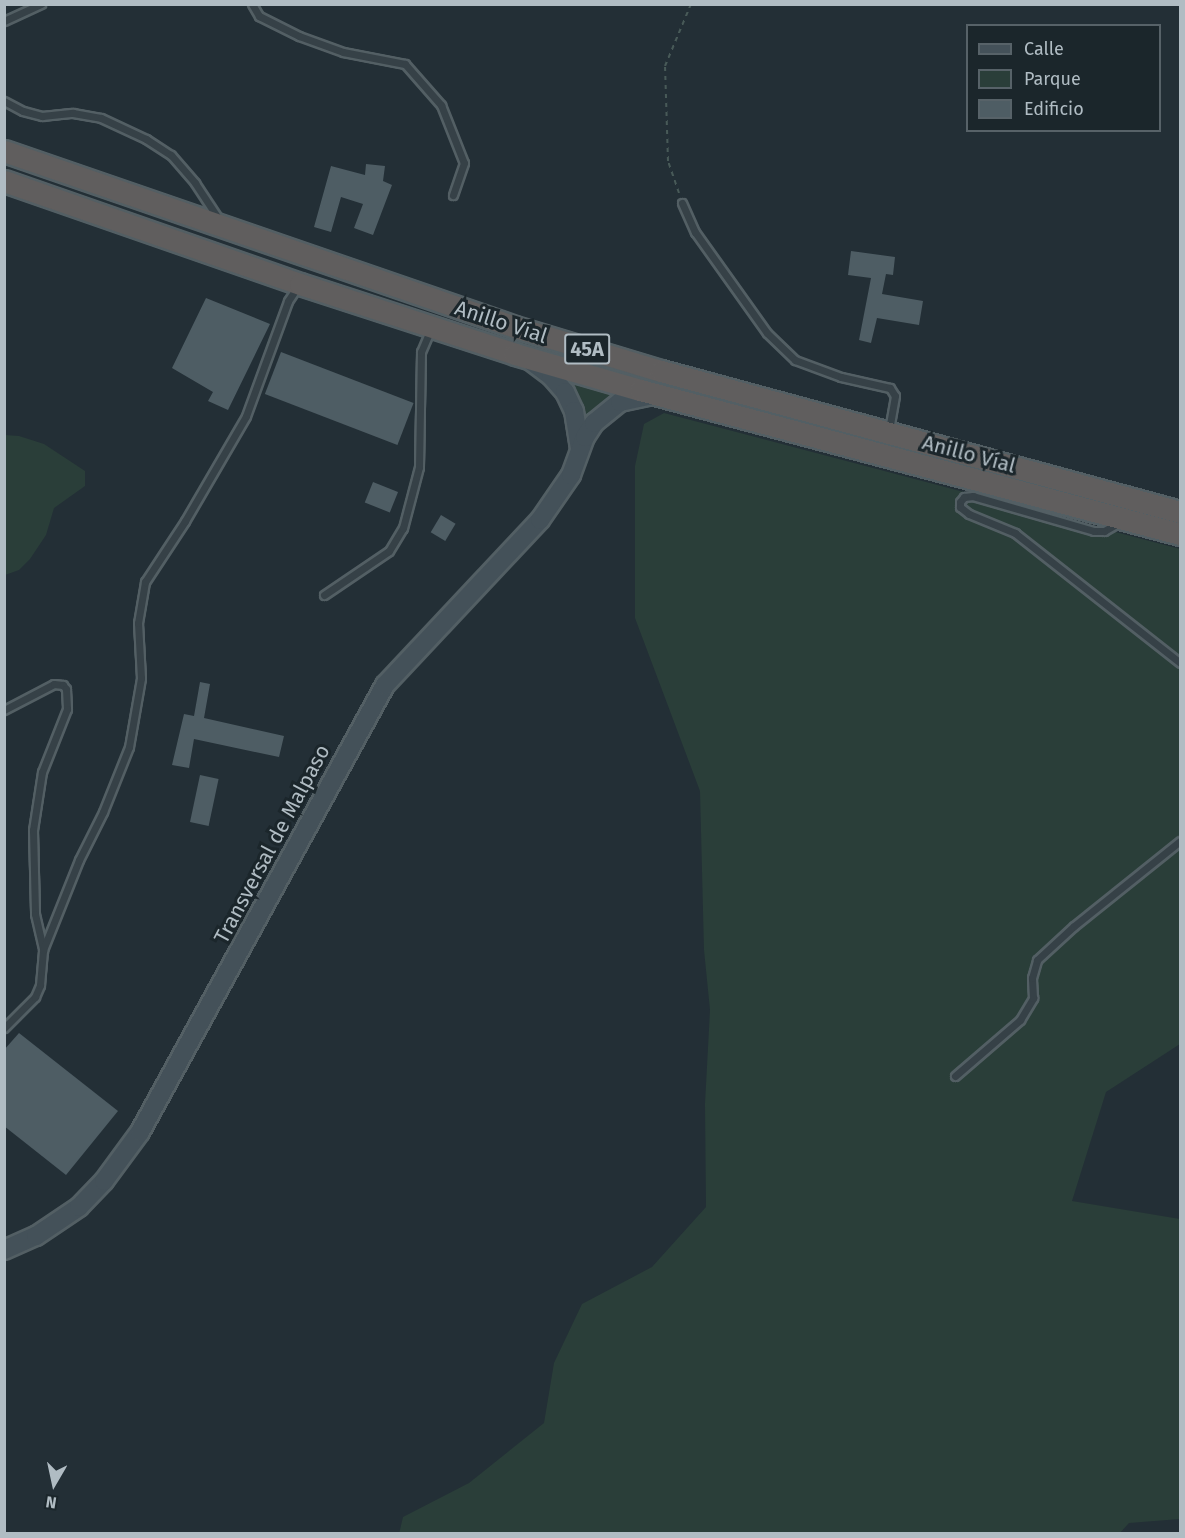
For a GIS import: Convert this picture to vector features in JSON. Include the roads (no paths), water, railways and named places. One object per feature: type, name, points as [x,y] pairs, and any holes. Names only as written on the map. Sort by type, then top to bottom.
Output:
[{"type":"highway","name":"Anillo Víal","points":[[4,152],[515,327],[661,371],[1180,512]]},
{"type":"highway","name":"Anillo Víal","points":[[4,181],[300,284],[515,354],[659,395],[1180,534]]},
{"type":"main road","points":[[515,354],[534,363],[551,376],[565,392],[574,411],[579,431],[580,452]]},
{"type":"main road","name":"Transversal de Malpaso","points":[[4,1250],[36,1236],[79,1207],[122,1157],[164,1092],[385,686],[540,520],[563,490],[590,430],[606,411],[620,402],[635,397],[659,395]]},
{"type":"lane","points":[[4,21],[41,4]]},
{"type":"lane","points":[[252,4],[259,16],[299,36],[343,52],[405,64],[441,105],[464,163],[453,195]]},
{"type":"lane","points":[[4,101],[23,111],[42,116],[73,113],[100,118],[146,138],[171,155],[195,183],[224,228]]},
{"type":"lane","points":[[682,203],[695,232],[767,333],[795,360],[841,377],[890,388],[895,396],[888,432]]},
{"type":"lane","points":[[4,1028],[35,997],[40,986],[44,950],[78,860],[104,812],[129,747],[141,678],[138,623],[145,582],[185,521],[246,416],[288,301],[300,284]]},
{"type":"lane","points":[[324,595],[389,551],[403,528],[419,468],[421,352],[432,326]]},
{"type":"lane","points":[[1126,520],[1104,531],[1095,531],[973,496],[964,497],[960,502],[960,507],[969,514],[1015,533],[1180,663]]},
{"type":"lane","points":[[4,710],[54,684],[63,685],[66,689],[67,709],[42,772],[33,830],[35,914],[44,950]]},
{"type":"lane","points":[[955,1076],[1020,1020],[1033,998],[1032,978],[1037,960],[1074,926],[1180,841]]}]
